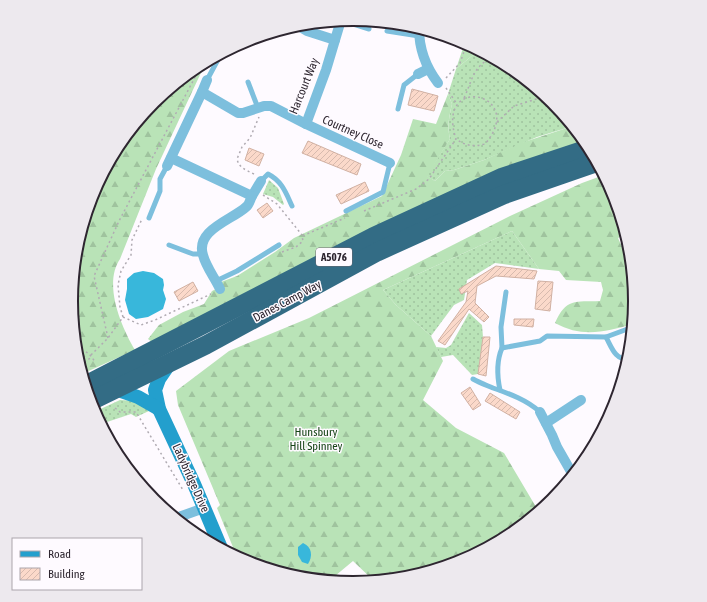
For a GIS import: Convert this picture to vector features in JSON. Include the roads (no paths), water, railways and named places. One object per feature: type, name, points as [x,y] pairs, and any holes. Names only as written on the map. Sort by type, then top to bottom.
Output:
[{"type":"highway","name":"Danes Camp Way","points":[[91,382],[373,237],[503,177],[583,150]]},
{"type":"highway","name":"Danes Camp Way","points":[[96,398],[206,345],[377,252],[503,194],[592,164]]},
{"type":"street","name":"Harcourt Way","points":[[261,107],[271,106],[306,124],[326,70],[339,27]]},
{"type":"street","points":[[305,30],[335,40]]},
{"type":"street","points":[[419,34],[423,58],[428,69],[440,83]]},
{"type":"street","points":[[418,74],[428,69]]},
{"type":"street","points":[[207,80],[169,162],[253,194]]},
{"type":"street","points":[[202,92],[238,113],[243,113],[261,107]]},
{"type":"street","name":"Courtney Close","points":[[306,124],[390,163]]},
{"type":"street","points":[[218,285],[202,254],[205,238],[210,231],[247,206],[262,179]]},
{"type":"street","name":"Ladybridge Drive","points":[[171,361],[159,379],[156,390],[159,409],[218,540]]},
{"type":"street","points":[[115,389],[138,397],[159,409]]},
{"type":"street","points":[[546,423],[581,400]]},
{"type":"street","points":[[540,412],[557,448],[570,470]]},
{"type":"street","points":[[182,516],[204,508]]},
{"type":"lane","points":[[361,26],[369,29]]},
{"type":"lane","points":[[387,31],[410,32]]},
{"type":"lane","points":[[207,80],[216,63]]},
{"type":"lane","points":[[398,108],[404,85],[418,74]]},
{"type":"lane","points":[[248,82],[261,107]]},
{"type":"lane","points":[[149,218],[160,191],[160,180],[169,162]]},
{"type":"lane","points":[[346,211],[383,192],[390,163]]},
{"type":"lane","points":[[262,179],[268,174],[276,178],[281,184],[292,206]]},
{"type":"lane","points":[[170,245],[193,254],[202,254]]},
{"type":"lane","points":[[218,285],[237,271],[279,246]]},
{"type":"lane","points":[[500,390],[497,379],[498,357],[502,348],[502,327],[506,292]]},
{"type":"lane","points":[[502,348],[540,341],[547,336],[606,337],[627,329]]},
{"type":"lane","points":[[606,337],[617,356],[622,359]]},
{"type":"lane","points":[[474,379],[481,384],[519,398],[540,412]]},
{"type":"water","points":[[143,271],[154,273],[163,279],[163,290],[166,299],[163,309],[148,317],[136,319],[129,314],[125,300],[127,279],[134,273]]},
{"type":"water","points":[[303,543],[310,549],[311,552],[311,558],[308,564],[302,562],[298,555],[298,547]]},
{"type":"park label","name":"Hunsbury Hill Spinney","points":[[316,439]]}]
